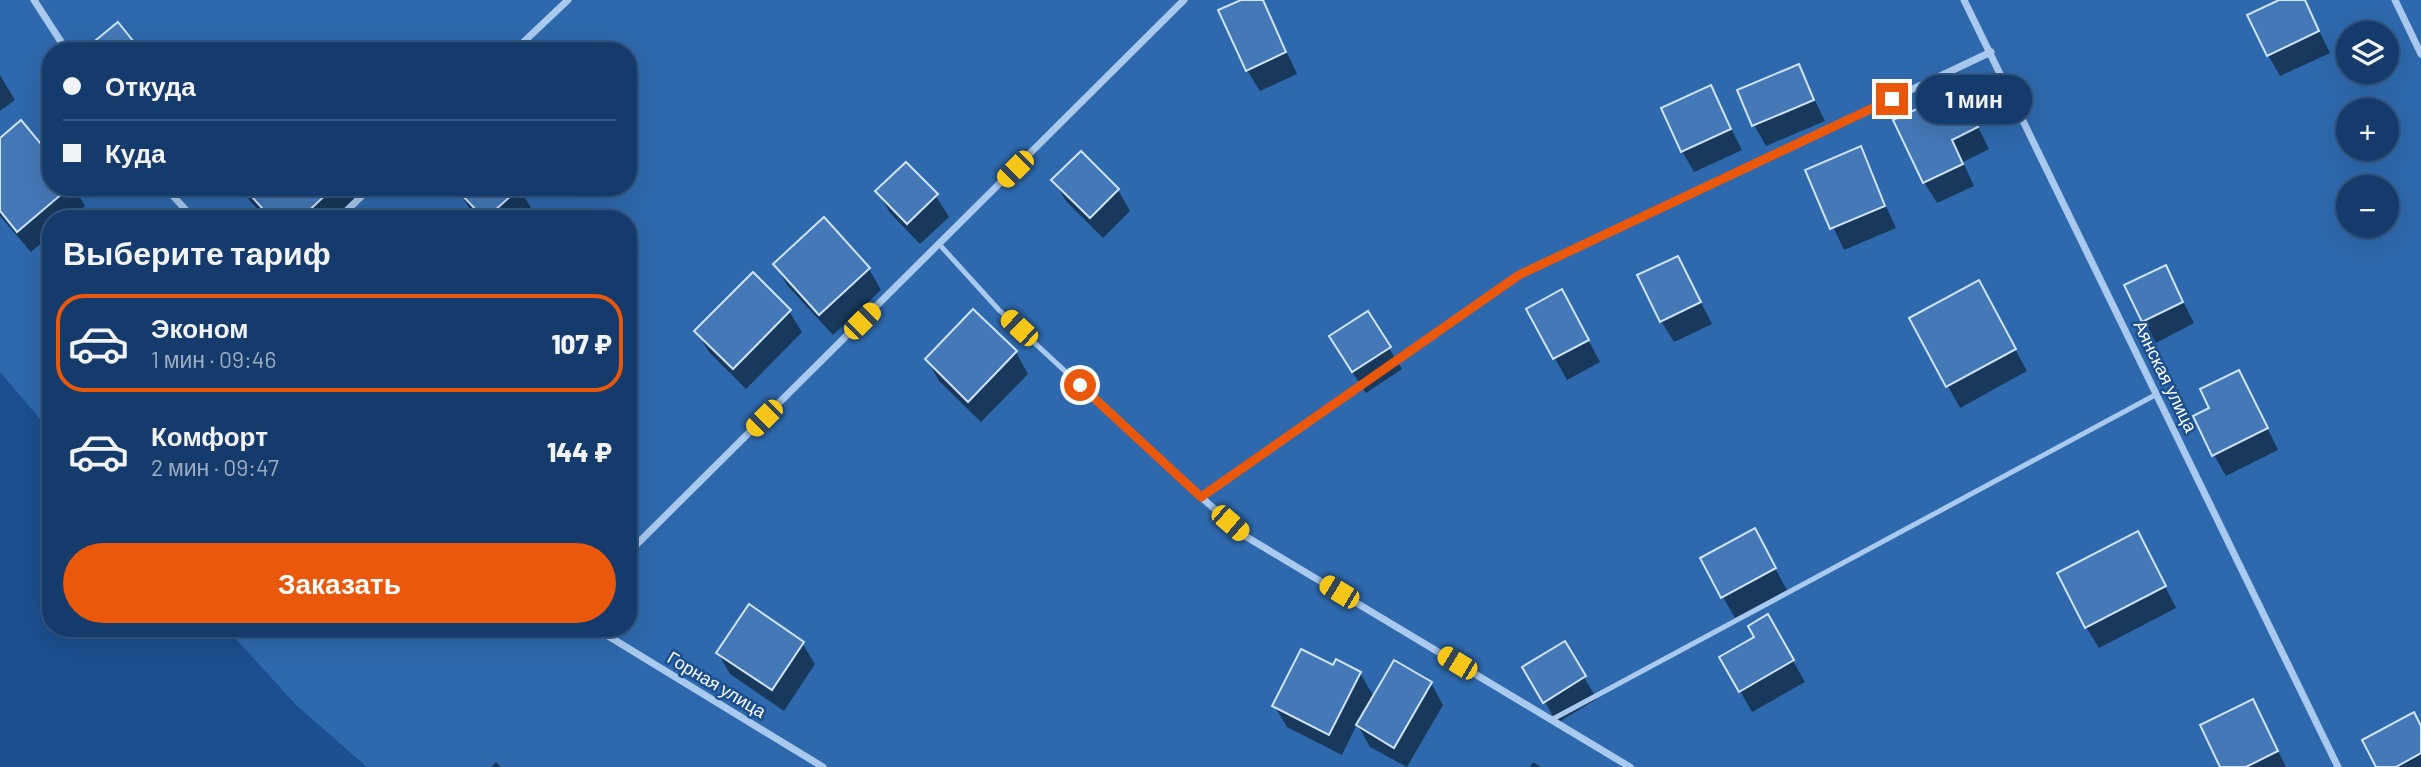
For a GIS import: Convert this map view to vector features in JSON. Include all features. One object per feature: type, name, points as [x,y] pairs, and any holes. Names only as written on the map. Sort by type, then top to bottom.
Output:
[{"type":"street","points":[[34,0],[61,42]]},
{"type":"street","points":[[524,42],[568,0]]},
{"type":"street","points":[[637,545],[1184,0]]},
{"type":"street","name":"Аянская улица","points":[[1964,0],[2338,767]]},
{"type":"street","points":[[2395,0],[2421,54]]},
{"type":"street","points":[[1630,767],[1245,536],[1201,497],[1519,275],[1991,52]]},
{"type":"street","points":[[173,196],[186,210]]},
{"type":"street","points":[[347,210],[362,196]]},
{"type":"street","name":"Горная улица","points":[[609,637],[823,767]]},
{"type":"lane","points":[[939,244],[999,310],[1201,497]]},
{"type":"lane","points":[[1551,720],[2157,394]]},
{"type":"shaded area","points":[[0,0],[2421,0],[2421,767],[367,767],[296,705],[234,637],[637,637],[637,210],[42,210],[42,421],[0,372]]},
{"type":"building","points":[[1241,0],[1263,0],[1286,52],[1246,71],[1218,10]]},
{"type":"building","points":[[2279,0],[2305,0],[2319,31],[2267,56],[2247,15]]},
{"type":"building","points":[[118,22],[134,42],[94,42]]},
{"type":"building","points":[[1799,64],[1814,100],[1752,126],[1737,90]]},
{"type":"building","points":[[1711,85],[1731,129],[1681,152],[1661,108]]},
{"type":"building","points":[[1960,89],[1978,127],[1952,140],[1963,164],[1923,183],[1893,120]]},
{"type":"building","points":[[21,120],[42,145],[42,196],[59,196],[17,232],[0,211],[0,138]]},
{"type":"building","points":[[1861,146],[1885,206],[1830,229],[1805,170]]},
{"type":"building","points":[[1081,151],[1119,189],[1090,218],[1051,180]]},
{"type":"building","points":[[906,162],[938,194],[907,224],[875,191]]},
{"type":"building","points":[[251,196],[324,196],[310,210],[264,210]]},
{"type":"building","points":[[463,196],[511,196],[495,210],[476,210]]},
{"type":"building","points":[[824,217],[870,268],[819,315],[773,264]]},
{"type":"building","points":[[1678,256],[1701,302],[1660,322],[1637,275]]},
{"type":"building","points":[[2166,265],[2183,302],[2142,322],[2124,285]]},
{"type":"building","points":[[753,272],[791,310],[733,369],[694,331]]},
{"type":"building","points":[[1979,280],[2016,349],[1946,387],[1909,318]]},
{"type":"building","points":[[1562,289],[1589,340],[1553,359],[1526,309]]},
{"type":"building","points":[[973,309],[1017,351],[968,402],[925,359]]},
{"type":"building","points":[[1368,311],[1391,347],[1352,372],[1329,336]]},
{"type":"building","points":[[2239,370],[2268,428],[2212,456],[2193,416],[2209,408],[2200,389]]},
{"type":"building","points":[[1755,528],[1776,568],[1721,598],[1700,558]]},
{"type":"building","points":[[2138,531],[2166,586],[2085,628],[2057,573]]},
{"type":"building","points":[[749,604],[804,642],[772,690],[716,653]]},
{"type":"building","points":[[1768,614],[1794,660],[1739,692],[1719,657],[1754,637],[1748,626]]},
{"type":"building","points":[[1565,641],[1586,676],[1543,703],[1522,667]]},
{"type":"building","points":[[1301,649],[1333,665],[1336,659],[1361,672],[1329,735],[1272,706]]},
{"type":"building","points":[[1394,660],[1432,682],[1394,748],[1356,725]]},
{"type":"building","points":[[2253,699],[2278,751],[2246,767],[2220,767],[2200,725]]},
{"type":"building","points":[[2414,712],[2421,726],[2421,753],[2396,767],[2376,767],[2362,740]]},
{"type":"route","points":[[1080,385],[1201,497],[1519,275],[1892,99]]}]
